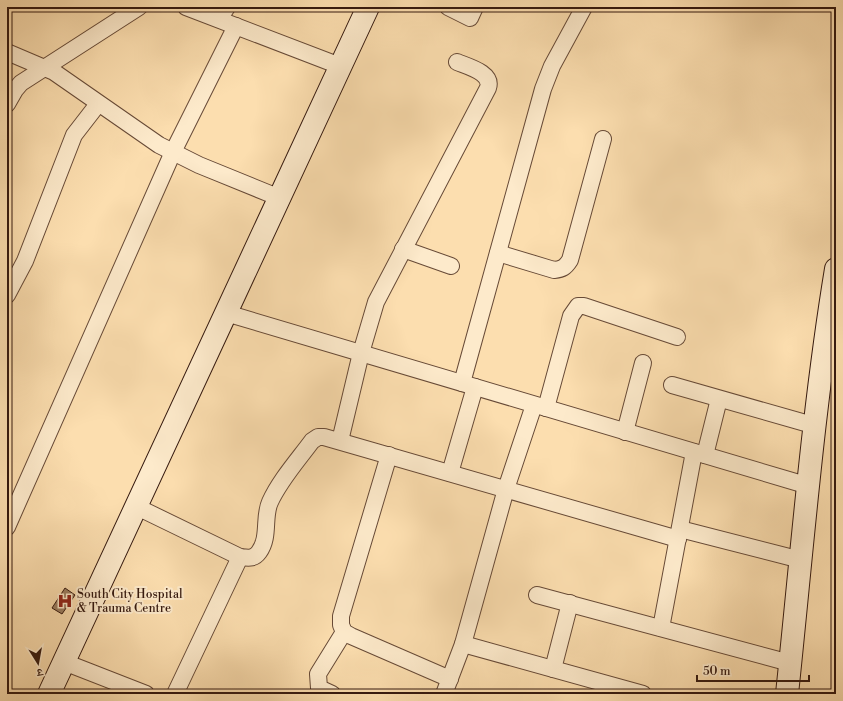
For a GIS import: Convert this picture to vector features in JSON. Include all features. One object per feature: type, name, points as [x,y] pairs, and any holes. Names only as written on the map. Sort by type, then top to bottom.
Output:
[{"type":"street","points":[[7,104],[15,90],[22,83],[139,7]]},
{"type":"street","points":[[186,7],[223,13],[236,26],[340,66]]},
{"type":"street","points":[[49,694],[368,7]]},
{"type":"street","points":[[448,7],[470,18],[475,7]]},
{"type":"street","points":[[450,473],[498,253],[543,88],[552,66],[584,7]]},
{"type":"street","points":[[7,527],[172,152],[236,26]]},
{"type":"street","points":[[7,52],[61,76],[98,104],[133,126],[159,145],[172,152],[280,198]]},
{"type":"street","points":[[340,441],[361,353],[376,302],[490,83],[488,78],[484,75],[457,62]]},
{"type":"street","points":[[7,295],[25,261],[74,135],[98,104]]},
{"type":"street","points":[[498,253],[554,270],[561,269],[566,266],[570,260],[602,139]]},
{"type":"street","points":[[403,250],[451,266]]},
{"type":"street","points":[[787,694],[829,309],[836,269]]},
{"type":"street","points":[[389,456],[341,616],[341,625],[344,632],[447,687],[463,644],[506,489],[540,406],[571,316],[578,306],[584,306],[677,338]]},
{"type":"street","points":[[226,313],[809,486]]},
{"type":"street","points":[[625,432],[643,363]]},
{"type":"street","points":[[672,385],[816,426]]},
{"type":"street","points":[[661,628],[679,534],[700,454],[719,399]]},
{"type":"street","points":[[135,506],[240,557],[255,557],[261,550],[267,529],[270,503],[312,441],[318,437],[324,437],[506,489],[679,534],[801,560]]},
{"type":"street","points":[[175,694],[240,557]]},
{"type":"street","points":[[537,595],[790,663]]},
{"type":"street","points":[[552,669],[570,604]]},
{"type":"street","points":[[332,694],[319,688],[318,674],[344,632]]},
{"type":"street","points":[[463,644],[643,694]]},
{"type":"street","points":[[64,662],[146,694]]},
{"type":"building","points":[[65,588],[75,595],[62,614],[52,608]]},
{"type":"place","name":"South City Hospital & Trauma Centre","points":[[65,601]]}]
